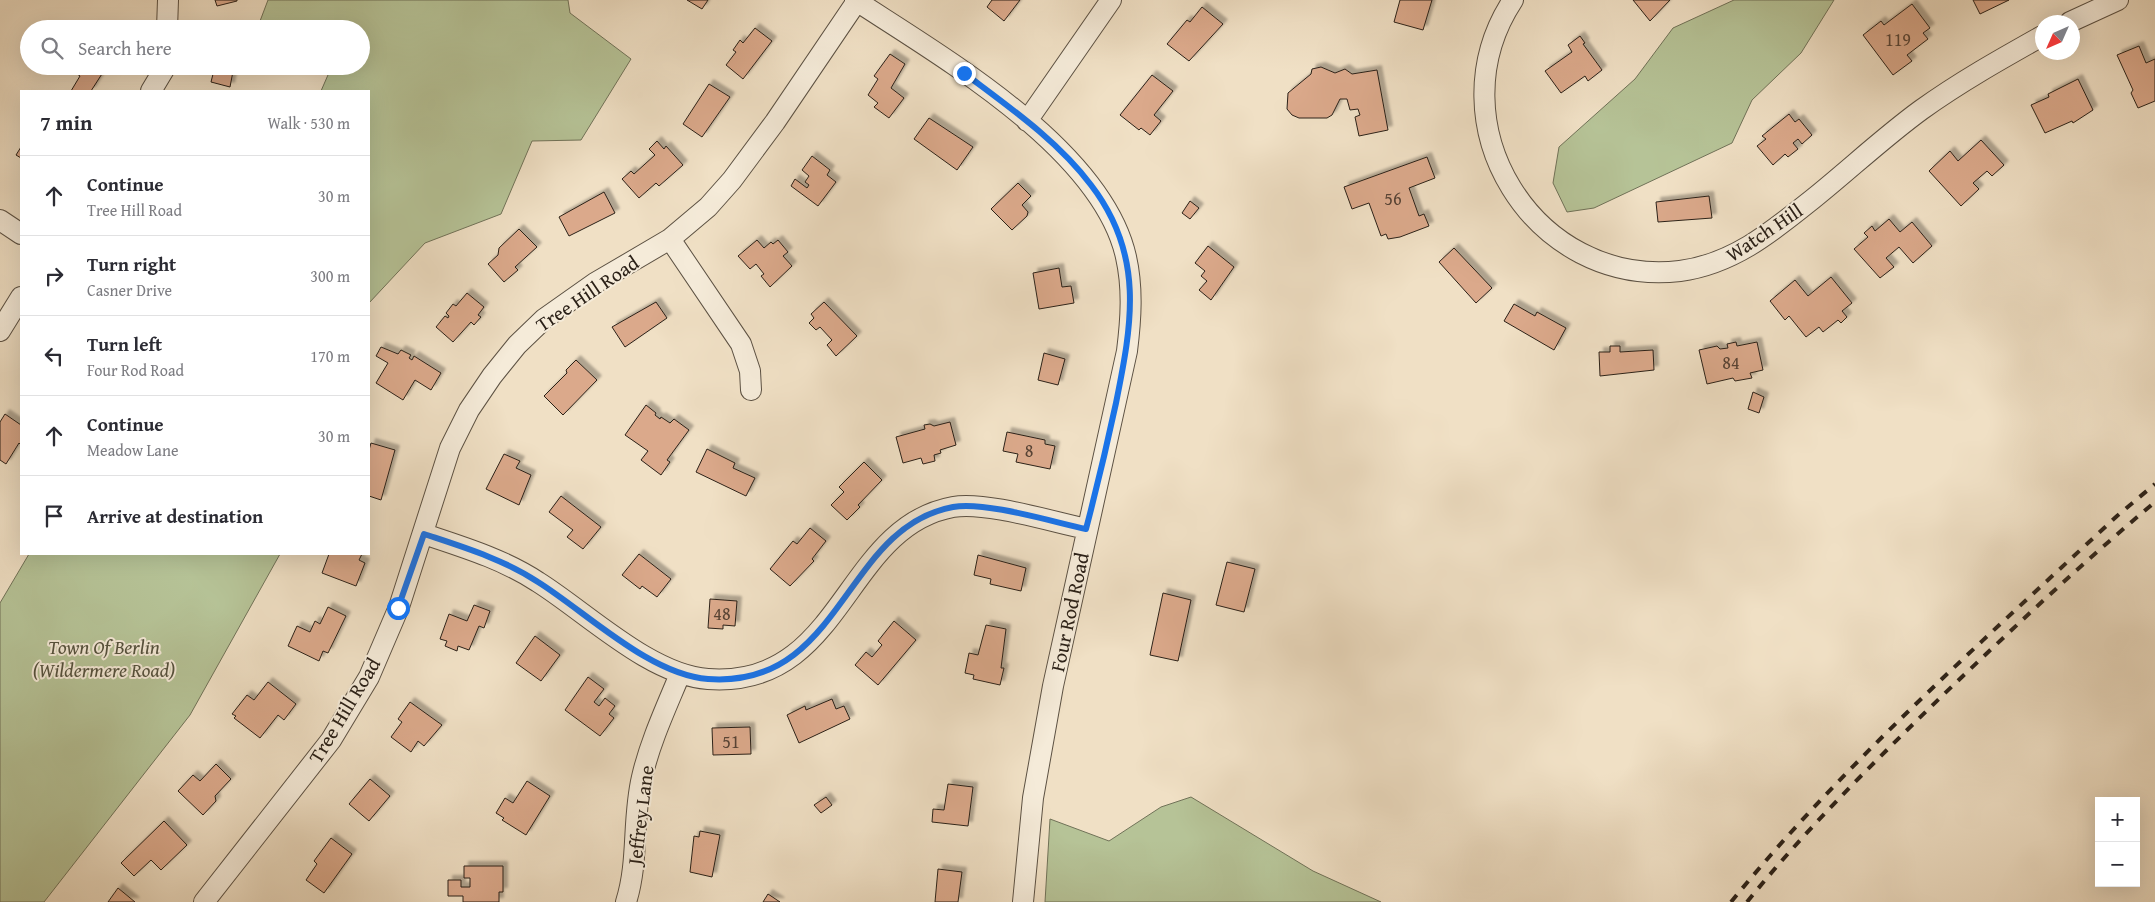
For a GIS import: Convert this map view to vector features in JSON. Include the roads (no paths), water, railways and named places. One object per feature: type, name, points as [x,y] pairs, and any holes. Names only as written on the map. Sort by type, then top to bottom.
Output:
[{"type":"street","points":[[167,20],[168,0]]},
{"type":"street","name":"Four Rod Road","points":[[856,0],[964,73],[1027,121],[1059,150],[1092,186],[1114,224],[1125,255],[1130,287],[1131,318],[1126,351],[1053,686],[1033,798],[1023,902]]},
{"type":"street","name":"Tree Hill Road","points":[[204,902],[331,740],[369,677],[398,608],[424,534],[450,448],[470,410],[492,376],[517,345],[544,318],[595,283],[670,239],[708,207],[732,180],[775,122],[856,0]]},
{"type":"street","points":[[1027,121],[1111,0]]},
{"type":"street","name":"Watch Hill","points":[[1512,0],[1498,28],[1489,54],[1485,82],[1484,107],[1495,157],[1523,205],[1562,244],[1586,256],[1614,266],[1646,272],[1680,271],[1716,263],[1748,248],[1780,225],[1920,111],[1964,80],[2035,40]]},
{"type":"street","points":[[2080,17],[2118,0]]},
{"type":"street","points":[[152,90],[161,75]]},
{"type":"street","points":[[0,220],[20,233]]},
{"type":"street","points":[[670,239],[741,344],[750,371],[751,390]]},
{"type":"street","points":[[0,331],[20,299]]},
{"type":"street","points":[[424,534],[474,550],[537,581],[626,644],[658,664],[680,674],[707,679],[737,678],[766,670],[793,656],[817,635],[883,546],[905,529],[929,515],[954,507],[983,506],[1086,529]]},
{"type":"street","name":"Jeffrey Lane","points":[[626,902],[632,882],[641,778],[651,745],[680,674]]},
{"type":"railway","points":[[1731,902],[1821,800],[1917,703],[2117,516],[2155,484]]},
{"type":"railway","points":[[1747,902],[1793,848],[1866,771],[1994,647],[2100,549],[2155,502]]},
{"type":"park label","name":"Town Of Berlin (Wildermere Road)","points":[[104,658]]}]
